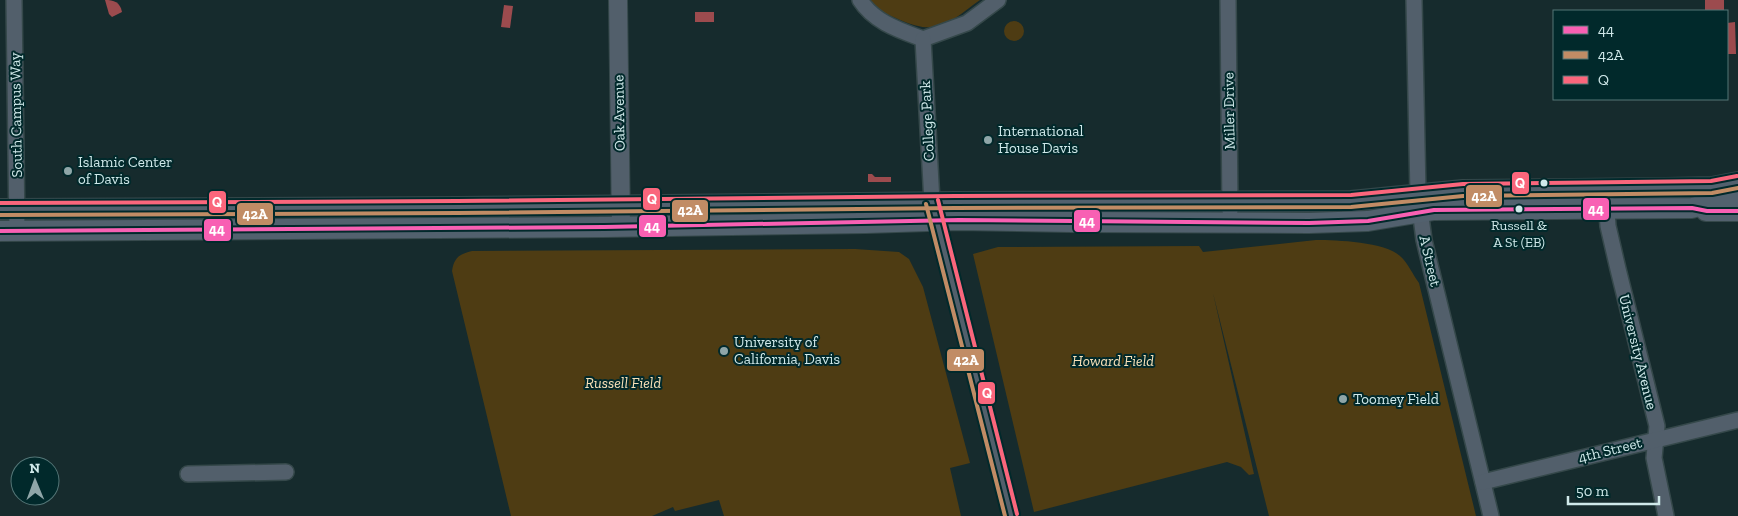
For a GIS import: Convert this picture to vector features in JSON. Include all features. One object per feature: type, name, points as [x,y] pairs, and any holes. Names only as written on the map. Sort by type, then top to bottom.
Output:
[{"type":"main road","points":[[9,209],[621,206],[935,211],[1230,223],[1309,223],[1358,221],[1403,216],[1419,203],[1463,190],[1712,187],[1738,182]]},
{"type":"main road","points":[[1692,208],[1738,195]]},
{"type":"main road","points":[[9,231],[866,223],[935,211],[1230,202],[1351,201],[1419,203],[1443,210],[1692,208],[1706,211],[1738,212]]},
{"type":"main road","points":[[436,228],[444,219],[476,216],[482,207]]},
{"type":"street","name":"South Campus Way","points":[[9,231],[14,0]]},
{"type":"street","name":"Oak Avenue","points":[[618,0],[622,226]]},
{"type":"street","points":[[860,0],[867,12],[897,30],[923,39],[967,23],[998,0]]},
{"type":"street","name":"Miller Drive","points":[[1228,0],[1230,223]]},
{"type":"street","name":"A Street","points":[[1414,0],[1419,203],[1424,240],[1491,516]]},
{"type":"street","name":"College Park","points":[[923,39],[935,211],[1011,516]]},
{"type":"street","name":"University Avenue","points":[[1606,188],[1608,226],[1657,426],[1654,458],[1666,516]]},
{"type":"street","name":"4th Street","points":[[1482,482],[1738,420]]},
{"type":"street","points":[[188,474],[286,472]]},
{"type":"green space","points":[[867,0],[980,0],[943,25],[925,27],[913,25],[890,16]]},
{"type":"green space","points":[[1014,21],[1021,24],[1024,31],[1021,38],[1014,41],[1007,38],[1004,31],[1007,24]]},
{"type":"green space","name":"Howard Field","points":[[1316,240],[1360,243],[1393,251],[1403,259],[1419,283],[1476,516],[1269,516],[1213,293],[1254,474],[1249,475],[1241,467],[1227,462],[1034,512],[973,254],[998,247],[1199,246],[1203,252]]},
{"type":"green space","name":"Russell Field","points":[[855,249],[899,252],[909,259],[923,287],[970,463],[950,468],[961,516],[724,516],[719,500],[675,511],[673,507],[652,516],[511,516],[452,271],[454,263],[460,255],[472,251]]},
{"type":"shaded area","points":[[105,0],[116,2],[122,12],[112,17],[109,14]]},
{"type":"shaded area","points":[[1705,0],[1724,0],[1724,10],[1705,10]]},
{"type":"shaded area","points":[[504,5],[513,6],[510,28],[501,27]]},
{"type":"shaded area","points":[[695,12],[714,12],[714,22],[695,22]]},
{"type":"shaded area","points":[[1735,22],[1736,54],[1728,54],[1728,23]]},
{"type":"shaded area","points":[[868,174],[872,174],[875,177],[891,177],[891,182],[868,182]]},
{"type":"transit line","name":"Q","points":[[0,203],[1351,195],[1463,184],[1711,181],[1737,176]]},
{"type":"transit line","name":"42A","points":[[0,215],[1351,207],[1463,196],[1712,193],[1738,188]]},
{"type":"transit line","name":"Q","points":[[938,200],[1017,514]]},
{"type":"transit line","name":"42A","points":[[926,204],[1005,516]]},
{"type":"transit line","name":"44","points":[[0,231],[604,227],[959,220],[1309,223],[1368,221],[1434,210],[1692,208],[1707,211],[1738,211]]},
{"type":"place","name":"International House Davis","points":[[988,140]]},
{"type":"place","name":"Islamic Center of Davis","points":[[68,171]]},
{"type":"place","name":"Russell & A St (EB)","points":[[1519,209]]},
{"type":"place","name":"University of California, Davis","points":[[724,351]]},
{"type":"place","name":"Toomey Field","points":[[1343,399]]}]
